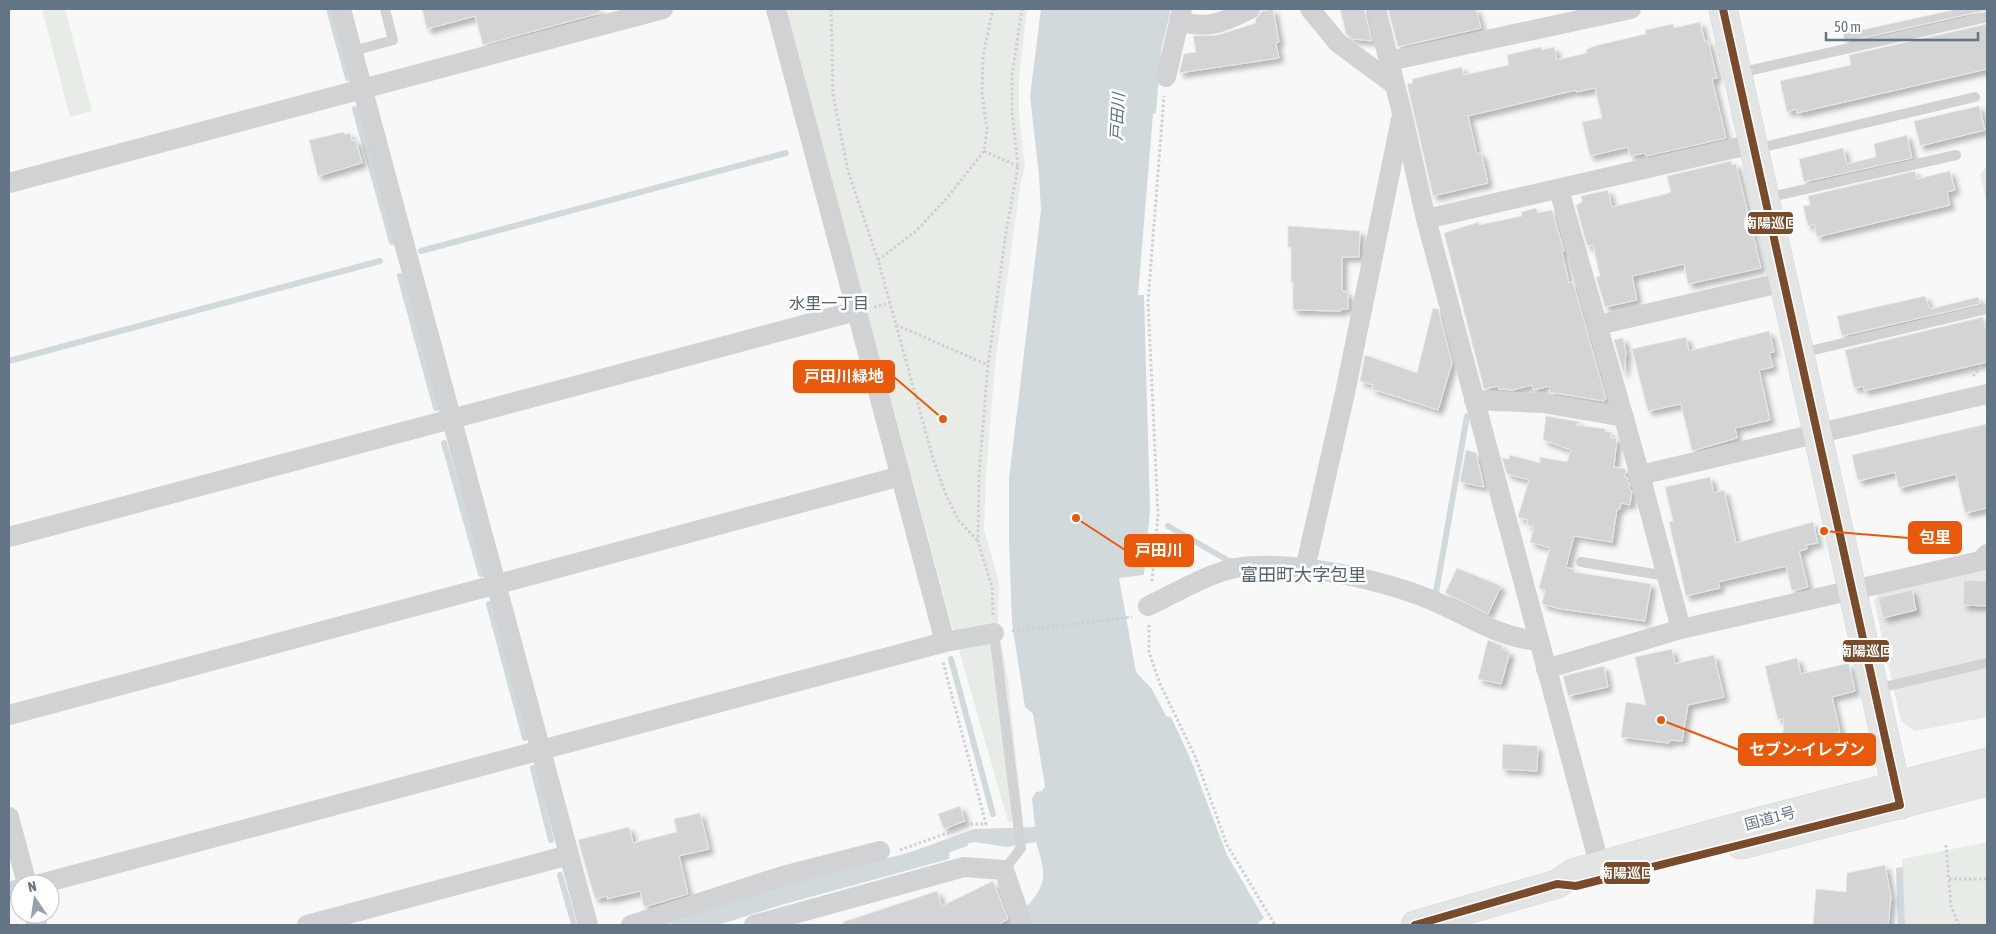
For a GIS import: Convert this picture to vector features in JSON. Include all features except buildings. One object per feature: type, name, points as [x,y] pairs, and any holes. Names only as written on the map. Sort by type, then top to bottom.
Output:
[{"type":"main road","points":[[1723,9],[1898,796]]},
{"type":"main road","points":[[1931,776],[1987,750]]},
{"type":"main road","name":"国道1号","points":[[1557,884],[1576,886],[1754,842],[1898,796],[1931,776],[1987,762]]},
{"type":"main road","name":"国道1号","points":[[1415,925],[1557,884],[1573,873],[1719,832],[1898,796],[1987,782]]},
{"type":"main road","points":[[1754,842],[1769,846],[1987,794]]},
{"type":"street","points":[[342,9],[588,925]]},
{"type":"street","points":[[9,183],[663,9]]},
{"type":"street","points":[[776,9],[901,476],[942,643]]},
{"type":"street","points":[[1166,77],[1180,15],[1197,27],[1224,22],[1250,9]]},
{"type":"street","points":[[1310,9],[1338,43],[1395,85]]},
{"type":"street","points":[[1376,9],[1426,219],[1596,852]]},
{"type":"street","points":[[1389,61],[1631,9]]},
{"type":"street","points":[[1305,569],[1345,393],[1356,331],[1402,112]]},
{"type":"street","points":[[1426,219],[1754,147]]},
{"type":"street","points":[[1559,190],[1624,417],[1681,628]]},
{"type":"street","points":[[1598,325],[1784,282]]},
{"type":"street","points":[[9,537],[856,311]]},
{"type":"street","points":[[1640,475],[1987,394]]},
{"type":"street","points":[[1474,400],[1543,403],[1624,417]]},
{"type":"street","points":[[9,715],[901,476]]},
{"type":"street","points":[[1546,669],[1681,628],[1980,561],[1987,554]]},
{"type":"street","points":[[1142,611],[1234,569],[1251,567],[1305,569],[1383,584],[1435,602],[1514,638],[1538,641]]},
{"type":"street","points":[[60,879],[541,752],[942,643],[1001,632]]},
{"type":"street","points":[[9,817],[23,874]]},
{"type":"street","points":[[631,925],[783,876],[880,851]]},
{"type":"street","points":[[307,925],[569,855]]},
{"type":"street","points":[[754,925],[964,867],[1004,870],[1023,925]]},
{"type":"lane","points":[[352,51],[393,40],[385,9]]},
{"type":"lane","points":[[1738,73],[1987,17]]},
{"type":"lane","points":[[1754,147],[1975,97]]},
{"type":"lane","points":[[1765,198],[1956,155]]},
{"type":"lane","points":[[1800,353],[1987,309]]},
{"type":"lane","points":[[1581,562],[1667,576]]},
{"type":"lane","points":[[1001,632],[1002,680],[1021,848],[1004,870]]},
{"type":"lane","points":[[1874,689],[1987,663]]},
{"type":"path","points":[[831,9],[833,94],[848,171],[878,260],[934,462],[946,495],[959,521],[978,542]]},
{"type":"path","points":[[878,260],[916,231],[947,198],[984,151],[987,129],[982,94],[983,56],[993,9]]},
{"type":"path","points":[[1022,9],[1012,76],[1012,112],[1018,166],[1006,232],[988,364],[978,474],[978,542],[992,587],[1001,632],[1142,611]]},
{"type":"path","points":[[1166,77],[1148,302],[1158,515],[1142,611],[1149,652],[1160,684],[1195,756],[1227,845],[1275,925]]},
{"type":"path","points":[[984,151],[1018,166]]},
{"type":"path","points":[[895,325],[988,364]]},
{"type":"path","points":[[880,851],[890,854],[972,824],[986,824],[942,643]]},
{"type":"path","points":[[1946,845],[1951,906],[1959,925]]},
{"type":"path","points":[[1949,879],[1987,879]]},
{"type":"shaded area","points":[[42,9],[65,9],[92,111],[70,117]]},
{"type":"shaded area","points":[[785,9],[1027,9],[1019,77],[1019,114],[1025,167],[1020,187],[995,365],[986,474],[984,529],[999,583],[998,626],[1008,680],[1023,822],[1008,821],[954,633]]},
{"type":"shaded area","points":[[1987,166],[1987,205],[1980,174]]},
{"type":"shaded area","points":[[1987,568],[1987,717],[1915,731],[1901,721],[1874,601],[1878,594]]},
{"type":"shaded area","points":[[1987,842],[1987,925],[1905,925],[1902,859]]},
{"type":"water","points":[[1041,9],[1171,9],[1161,50],[1156,113],[1153,114],[1138,295],[1144,295],[1150,509],[1144,575],[1119,578],[1136,672],[1152,689],[1166,716],[1171,717],[1191,760],[1227,855],[1264,918],[1258,925],[1033,925],[1027,906],[1039,890],[1043,876],[1036,842],[1007,847],[974,842],[950,848],[949,859],[781,905],[718,925],[665,925],[780,885],[908,853],[974,829],[1035,827],[1032,798],[1036,792],[1042,791],[1045,786],[1033,714],[1025,707],[1012,623],[1009,479],[1041,210],[1030,96]]},
{"type":"water","points":[[1903,867],[1905,925],[1898,925],[1896,868]]},
{"type":"waterway","points":[[329,9],[348,78]]},
{"type":"waterway","points":[[355,109],[392,242]]},
{"type":"waterway","points":[[421,251],[786,153]]},
{"type":"waterway","points":[[9,361],[380,261]]},
{"type":"waterway","points":[[400,276],[436,408]]},
{"type":"waterway","points":[[1435,598],[1467,416]]},
{"type":"waterway","points":[[444,443],[481,574]]},
{"type":"waterway","points":[[1168,526],[1229,561],[1234,561]]},
{"type":"waterway","points":[[489,604],[525,738]]},
{"type":"waterway","points":[[951,659],[993,814]]},
{"type":"waterway","points":[[533,768],[551,840]]},
{"type":"waterway","points":[[943,851],[965,844]]},
{"type":"waterway","points":[[560,875],[574,924]]},
{"type":"transit line","name":"南陽巡回","points":[[1415,925],[1557,884],[1576,886],[1900,805],[1723,9]]},
{"type":"place","name":"戸田川緑地","points":[[943,419]]},
{"type":"place","name":"戸田川","points":[[1076,518]]},
{"type":"place","name":"包里","points":[[1824,531]]},
{"type":"place","name":"セブン-イレブン","points":[[1661,720]]},
{"type":"district","name":"水里一丁目","points":[[829,303]]},
{"type":"district","name":"富田町大字包里","points":[[1303,574]]}]
